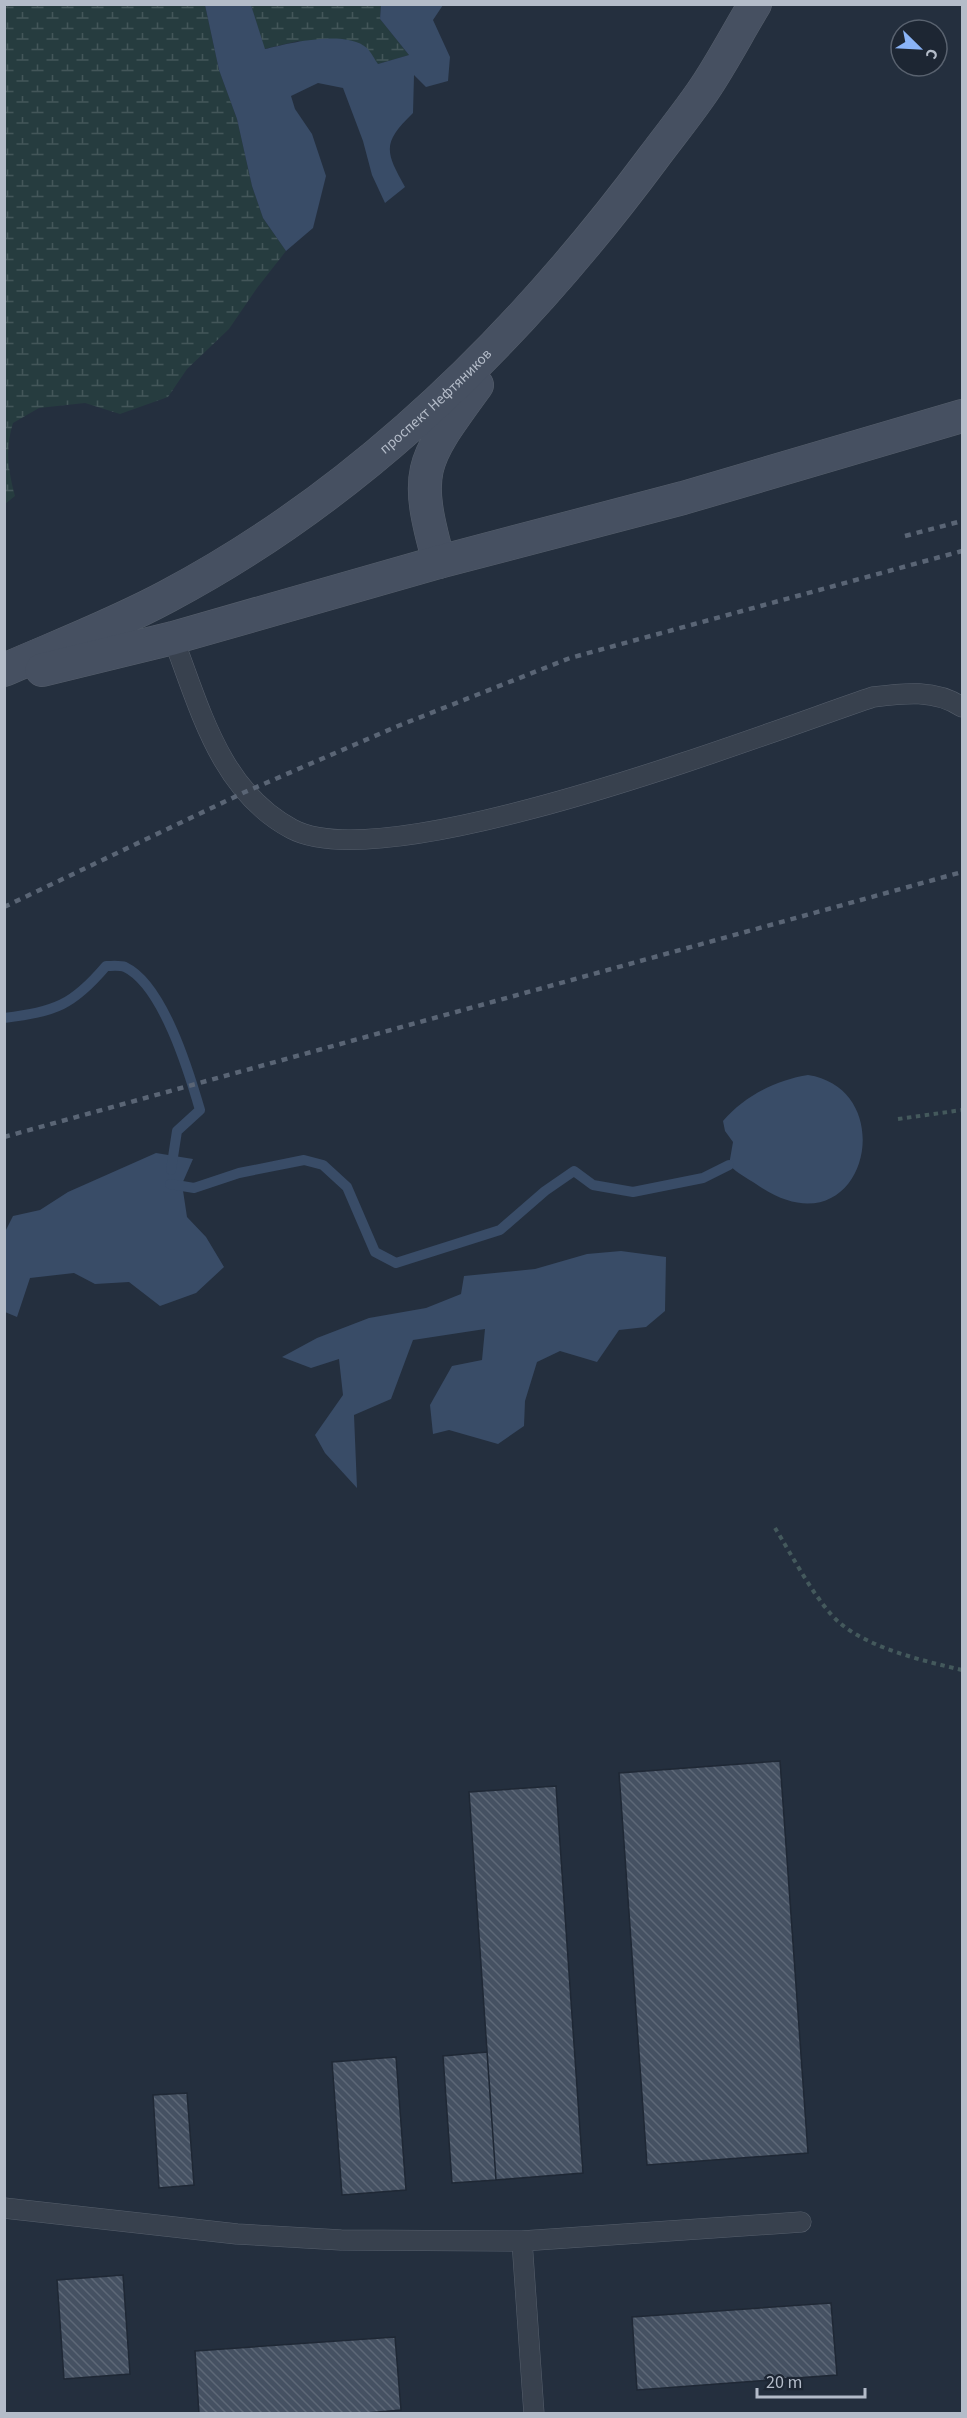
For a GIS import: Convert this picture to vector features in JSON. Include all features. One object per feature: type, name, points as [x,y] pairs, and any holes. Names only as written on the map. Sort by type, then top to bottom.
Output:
[{"type":"main road","name":"проспект Нефтяников","points":[[4,670],[168,596],[249,548],[323,497],[430,409],[540,299],[619,203],[705,88],[755,4]]},
{"type":"main road","points":[[439,562],[424,501],[423,485],[426,466],[437,440],[540,299]]},
{"type":"main road","points":[[4,679],[173,638],[439,562],[683,498],[963,416]]},
{"type":"lane","points":[[173,638],[215,747],[245,792],[259,806],[294,830],[338,840],[434,831],[510,815],[619,783],[873,697],[912,692],[949,698],[963,707]]},
{"type":"lane","points":[[4,2208],[237,2234],[342,2240],[522,2241],[801,2222]]},
{"type":"lane","points":[[522,2241],[534,2414]]},
{"type":"path","points":[[898,1119],[963,1110]]},
{"type":"path","points":[[775,1528],[814,1589],[841,1624],[887,1649],[963,1670]]},
{"type":"green space","points":[[5,5],[205,5],[219,70],[237,119],[252,186],[263,218],[286,251],[229,329],[187,369],[168,397],[120,414],[85,403],[39,408],[13,423],[8,460],[15,496],[5,504]]},
{"type":"green space","points":[[251,5],[381,5],[380,19],[409,55],[378,64],[298,41],[264,49]]},
{"type":"water","points":[[205,5],[251,5],[265,49],[317,39],[346,39],[358,42],[367,48],[378,64],[409,55],[380,19],[381,5],[443,5],[433,20],[450,57],[448,81],[426,87],[414,75],[413,113],[396,132],[390,148],[393,164],[405,187],[385,203],[372,175],[363,141],[343,88],[318,83],[291,96],[295,109],[312,134],[326,176],[313,228],[286,251],[263,218],[252,186],[237,119],[219,70]]},
{"type":"water","points":[[808,1075],[838,1087],[856,1109],[863,1136],[859,1164],[845,1187],[823,1201],[793,1202],[756,1184],[729,1165],[733,1142],[725,1131],[723,1121],[741,1104],[761,1091],[784,1081]]},
{"type":"water","points":[[156,1153],[193,1159],[182,1184],[187,1217],[206,1237],[224,1267],[196,1293],[160,1306],[129,1282],[95,1284],[74,1273],[30,1278],[17,1317],[5,1312],[5,1232],[13,1216],[40,1210],[68,1192]]},
{"type":"water","points":[[621,1251],[666,1257],[665,1311],[646,1327],[619,1330],[597,1362],[560,1351],[537,1362],[525,1401],[524,1426],[498,1444],[449,1430],[433,1434],[430,1405],[452,1366],[482,1360],[485,1329],[413,1340],[391,1399],[354,1415],[357,1488],[325,1453],[315,1435],[343,1395],[339,1359],[311,1368],[282,1357],[317,1338],[369,1318],[426,1308],[461,1294],[464,1276],[535,1269],[587,1254]]},
{"type":"building","points":[[780,1761],[808,2153],[647,2165],[619,1773]]},
{"type":"building","points":[[556,1786],[583,2173],[496,2180],[469,1792]]},
{"type":"building","points":[[487,2052],[496,2180],[452,2183],[443,2056]]},
{"type":"building","points":[[396,2057],[406,2190],[342,2195],[332,2062]]},
{"type":"building","points":[[187,2093],[194,2185],[159,2188],[153,2095]]},
{"type":"building","points":[[123,2275],[130,2374],[64,2379],[57,2280]]},
{"type":"building","points":[[831,2303],[837,2375],[637,2390],[632,2317]]},
{"type":"building","points":[[395,2337],[401,2410],[355,2414],[199,2414],[195,2351]]},
{"type":"waterway","points":[[4,1018],[37,1013],[62,1004],[83,990],[106,966],[125,967],[139,977],[163,1010],[173,1031],[200,1110],[177,1131],[171,1170]]},
{"type":"waterway","points":[[170,1184],[194,1188],[239,1173],[304,1160],[323,1165],[347,1187],[375,1252],[396,1263],[500,1230],[545,1191],[574,1171],[593,1185],[633,1192],[703,1178],[729,1165]]},
{"type":"railway","points":[[905,536],[962,521]]},
{"type":"railway","points":[[4,907],[245,792],[398,726],[570,658],[962,551]]},
{"type":"railway","points":[[4,1137],[962,872]]}]
